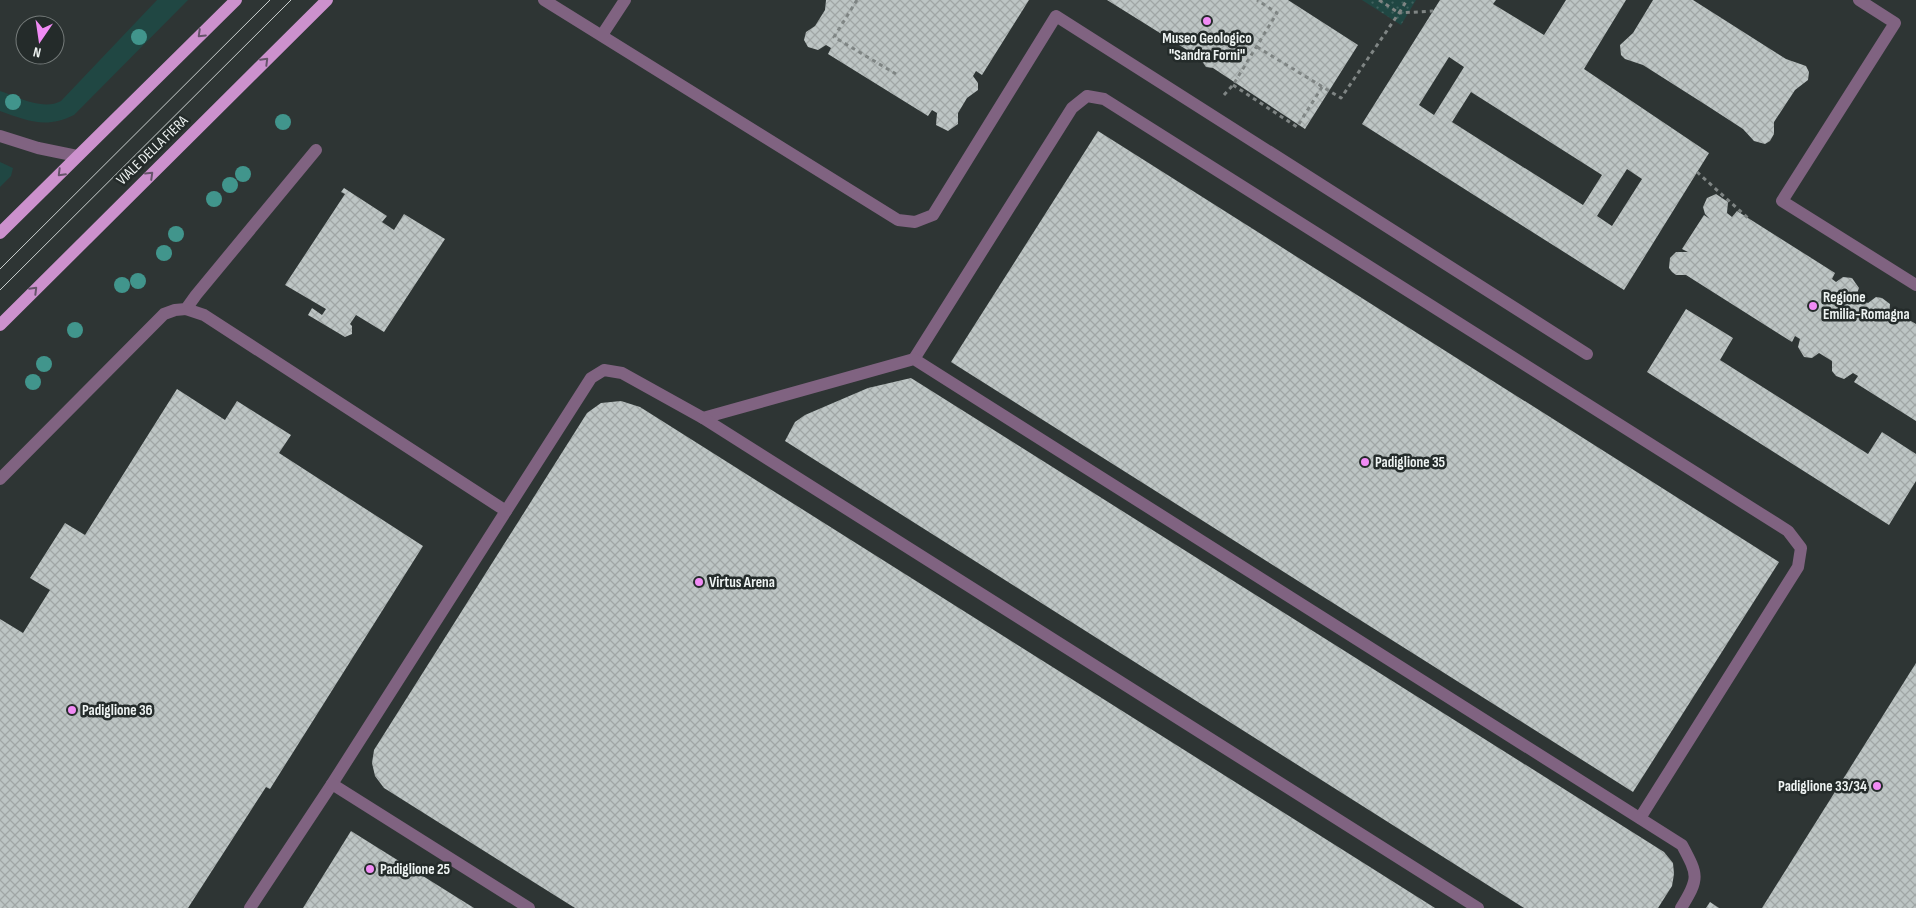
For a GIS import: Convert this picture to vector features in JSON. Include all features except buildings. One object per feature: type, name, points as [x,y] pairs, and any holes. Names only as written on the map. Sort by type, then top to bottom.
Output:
[{"type":"main road","points":[[0,233],[236,0]]},
{"type":"main road","name":"VIALE DELLA FIERA","points":[[0,324],[327,0]]},
{"type":"street","points":[[544,0],[898,220],[915,222],[933,215],[1056,16],[1587,354]]},
{"type":"street","points":[[602,35],[625,0]]},
{"type":"street","points":[[1859,0],[1895,23],[1782,201],[1916,285]]},
{"type":"street","points":[[703,418],[914,359],[1072,108],[1087,96],[1104,99],[1772,520],[1788,531],[1801,548],[1798,567],[1640,818]]},
{"type":"street","points":[[0,136],[38,148],[77,156]]},
{"type":"street","points":[[186,310],[196,295],[316,150]]},
{"type":"street","points":[[0,479],[164,314],[174,310],[186,310],[204,315],[506,511]]},
{"type":"street","points":[[914,359],[1682,844],[1696,871],[1693,889],[1681,908]]},
{"type":"street","points":[[250,908],[332,784],[591,378],[604,370],[622,373],[703,418],[1478,908]]},
{"type":"street","points":[[332,784],[529,908]]},
{"type":"path","points":[[857,0],[834,37],[896,74]]},
{"type":"path","points":[[1217,91],[1225,96],[1277,13],[1257,0]]},
{"type":"path","points":[[1379,0],[1399,13],[1433,11]]},
{"type":"path","points":[[1257,47],[1341,98],[1407,0]]},
{"type":"path","points":[[1233,85],[1297,127],[1322,87]]},
{"type":"path","points":[[1697,172],[1749,220]]},
{"type":"shaded area","points":[[157,0],[188,0],[74,115],[55,122],[46,123],[19,118],[0,111],[0,91],[39,104],[54,104],[61,101]]},
{"type":"shaded area","points":[[1362,0],[1416,0],[1401,25]]},
{"type":"shaded area","points":[[0,162],[13,168],[11,176],[0,187]]},
{"type":"tram line","points":[[0,269],[270,0]]},
{"type":"tram line","points":[[0,290],[291,0]]},
{"type":"place","name":"Museo Geologico \"Sandra Forni\"","points":[[1207,21]]},
{"type":"place","name":"Regione Emilia-Romagna","points":[[1813,306]]},
{"type":"place","name":"Padiglione 35","points":[[1365,462]]},
{"type":"place","name":"Virtus Arena","points":[[699,582]]},
{"type":"place","name":"Padiglione 36","points":[[72,710]]},
{"type":"place","name":"Padiglione 33/34","points":[[1877,786]]},
{"type":"place","name":"Padiglione 25","points":[[370,869]]}]
